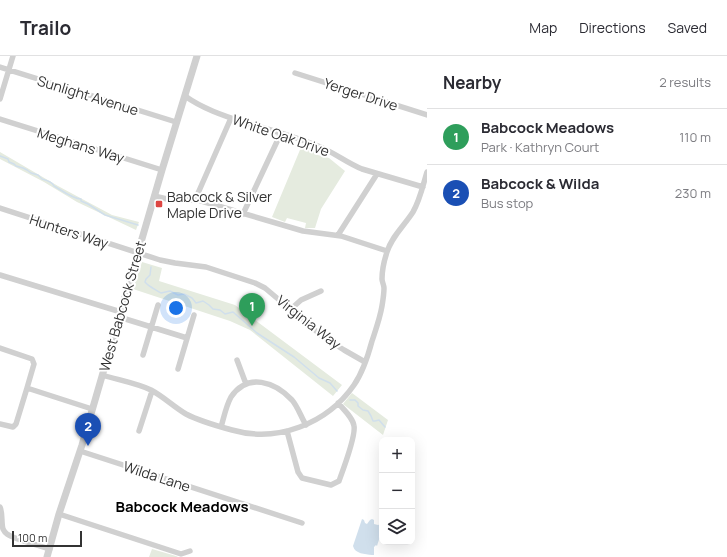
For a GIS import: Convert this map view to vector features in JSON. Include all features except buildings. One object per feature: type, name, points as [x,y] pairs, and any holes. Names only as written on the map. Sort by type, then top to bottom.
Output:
[{"type":"street","points":[[0,99],[13,56]]},
{"type":"street","name":"West Babcock Street","points":[[47,557],[197,56]]},
{"type":"street","name":"Sunlight Avenue","points":[[0,67],[176,122]]},
{"type":"street","name":"Yerger Drive","points":[[296,73],[427,115]]},
{"type":"street","name":"White Oak Drive","points":[[185,96],[205,108],[231,118],[314,144],[332,152],[353,165],[377,174],[423,187]]},
{"type":"street","points":[[195,200],[231,118]]},
{"type":"street","name":"Meghans Way","points":[[0,120],[162,170]]},
{"type":"street","points":[[243,214],[281,133]]},
{"type":"street","points":[[102,375],[152,391],[187,414],[221,427],[245,433],[263,434],[294,430],[321,418],[338,403],[354,385],[361,372],[382,306],[384,288],[382,280],[384,260],[390,244],[415,208],[427,172]]},
{"type":"street","points":[[338,235],[377,174]]},
{"type":"street","points":[[154,196],[167,199],[195,200],[302,231],[338,235],[387,251]]},
{"type":"street","name":"Hunters Way","points":[[0,208],[137,253]]},
{"type":"street","name":"Virginia Way","points":[[137,253],[175,263],[206,267],[266,288],[322,336],[365,362]]},
{"type":"street","points":[[0,275],[120,314],[152,327],[187,338]]},
{"type":"street","points":[[291,309],[301,300],[321,291]]},
{"type":"street","points":[[143,355],[158,305]]},
{"type":"street","points":[[178,369],[194,315]]},
{"type":"street","points":[[0,348],[32,359],[34,364],[16,424],[13,427],[0,424]]},
{"type":"street","points":[[237,360],[246,384]]},
{"type":"street","points":[[221,427],[230,399],[234,393],[246,384],[261,382],[276,387],[293,401],[306,425]]},
{"type":"street","points":[[27,388],[92,409]]},
{"type":"street","points":[[139,431],[152,391]]},
{"type":"street","points":[[287,431],[298,472],[302,478],[331,485],[339,481],[355,427],[352,420],[338,403]]},
{"type":"street","name":"Wilda Lane","points":[[80,450],[302,524]]},
{"type":"street","points":[[0,507],[4,532],[6,534],[50,549]]},
{"type":"street","points":[[60,514],[181,554],[190,551]]},
{"type":"shaded area","points":[[302,145],[315,149],[314,154],[329,158],[345,171],[321,209],[315,228],[305,228],[306,223],[287,218],[285,222],[272,217]]},
{"type":"shaded area","points":[[0,152],[112,215],[139,222],[136,230],[77,202],[44,182],[0,159]]},
{"type":"shaded area","points":[[142,262],[162,268],[159,281],[235,305],[342,385],[333,396],[250,330],[230,321],[133,289]]},
{"type":"shaded area","points":[[352,393],[388,420],[383,435],[343,404]]},
{"type":"shaded area","points":[[152,549],[176,556],[178,557],[149,557]]},
{"type":"water","points":[[362,519],[367,524],[372,519],[374,520],[374,524],[379,525],[379,539],[377,546],[376,545],[374,547],[374,555],[358,552],[353,546]]},
{"type":"waterway","points":[[0,156],[8,159],[9,162],[16,166],[38,175],[42,179],[50,182],[74,198],[81,199],[81,201],[105,215],[138,225]]},
{"type":"waterway","points":[[151,267],[150,275],[145,282],[150,287],[161,293],[170,291],[178,295],[184,294],[192,298],[196,303],[203,301],[213,309],[220,310],[225,314],[233,312],[257,333],[294,357],[319,378],[330,383],[337,391]]},
{"type":"waterway","points":[[350,400],[355,400],[358,403],[358,406],[363,410],[368,411],[373,421],[379,420],[385,427]]},
{"type":"place","name":"Babcock & Silver Maple Drive","points":[[159,204]]},
{"type":"place","name":"Babcock Meadows","points":[[252,326]]},
{"type":"place","name":"Babcock & Wilda","points":[[88,446]]},
{"type":"district","name":"Babcock Meadows","points":[[182,506]]}]
